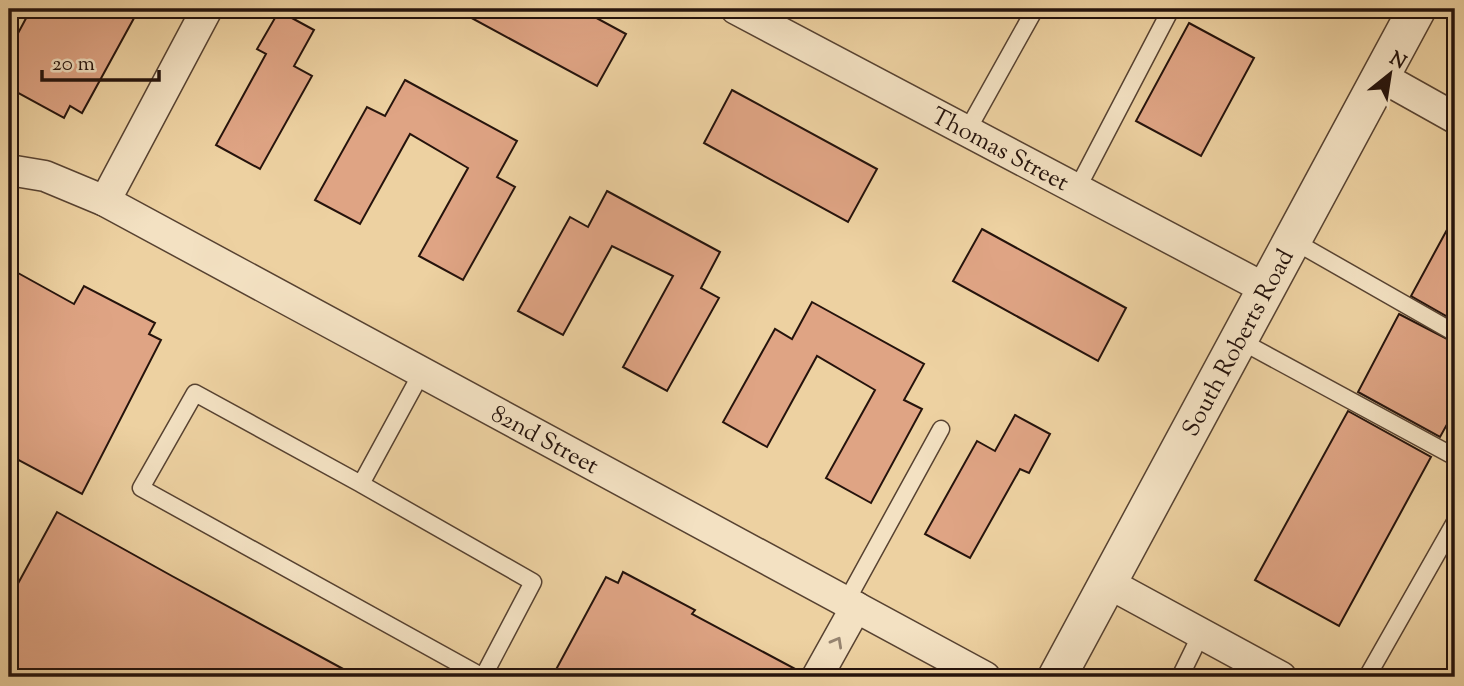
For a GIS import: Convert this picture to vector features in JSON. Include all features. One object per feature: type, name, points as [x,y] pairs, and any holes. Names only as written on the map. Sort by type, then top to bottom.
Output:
[{"type":"street","points":[[105,201],[207,9]]},
{"type":"street","name":"South Roberts Road","points":[[1057,677],[1417,9]]},
{"type":"street","name":"Thomas Street","points":[[739,10],[772,17],[967,131],[1266,289]]},
{"type":"street","points":[[1380,76],[1455,118]]},
{"type":"street","name":"82nd Street","points":[[9,170],[46,176],[105,201],[985,677]]},
{"type":"street","points":[[1108,583],[1281,677]]},
{"type":"street","points":[[817,677],[851,605]]},
{"type":"lane","points":[[967,131],[1035,9]]},
{"type":"lane","points":[[1077,189],[1171,9]]},
{"type":"lane","points":[[1292,240],[1455,333]]},
{"type":"lane","points":[[1239,340],[1455,457]]},
{"type":"lane","points":[[361,484],[422,372]]},
{"type":"lane","points":[[195,393],[361,484],[533,582],[483,677],[141,488],[195,393]]},
{"type":"lane","points":[[851,605],[941,429]]},
{"type":"lane","points":[[1367,677],[1455,522]]},
{"type":"lane","points":[[1180,677],[1200,634]]},
{"type":"building","points":[[31,9],[139,9],[82,113],[70,106],[64,118],[9,88],[9,50]]},
{"type":"building","points":[[455,9],[580,9],[626,34],[597,86]]},
{"type":"building","points":[[279,11],[314,30],[294,66],[312,76],[260,169],[216,145],[266,54],[257,49]]},
{"type":"building","points":[[1189,23],[1254,58],[1201,156],[1136,121]]},
{"type":"building","points":[[405,80],[517,141],[497,177],[515,187],[463,280],[419,256],[468,168],[410,134],[360,224],[315,200],[367,107],[385,116]]},
{"type":"building","points":[[732,90],[877,169],[848,222],[704,143]]},
{"type":"building","points":[[607,191],[720,252],[701,288],[719,298],[667,391],[623,367],[673,276],[612,246],[563,335],[518,311],[570,217],[588,227]]},
{"type":"building","points":[[1455,215],[1455,321],[1411,296]]},
{"type":"building","points":[[982,229],[1126,308],[1098,361],[953,281]]},
{"type":"building","points":[[9,268],[74,304],[84,286],[155,323],[149,334],[161,340],[82,494],[9,455]]},
{"type":"building","points":[[812,302],[924,364],[904,400],[922,409],[871,503],[826,478],[875,390],[817,356],[767,447],[723,422],[775,329],[792,339]]},
{"type":"building","points":[[1399,314],[1455,343],[1455,410],[1440,437],[1358,392]]},
{"type":"building","points":[[1348,411],[1431,457],[1339,626],[1255,580]]},
{"type":"building","points":[[1015,415],[1050,434],[1029,473],[1020,469],[970,558],[925,534],[977,441],[995,451]]},
{"type":"building","points":[[57,512],[358,677],[9,677],[9,600]]},
{"type":"building","points":[[623,572],[695,610],[692,614],[801,672],[800,677],[552,677],[606,577],[618,583]]}]
